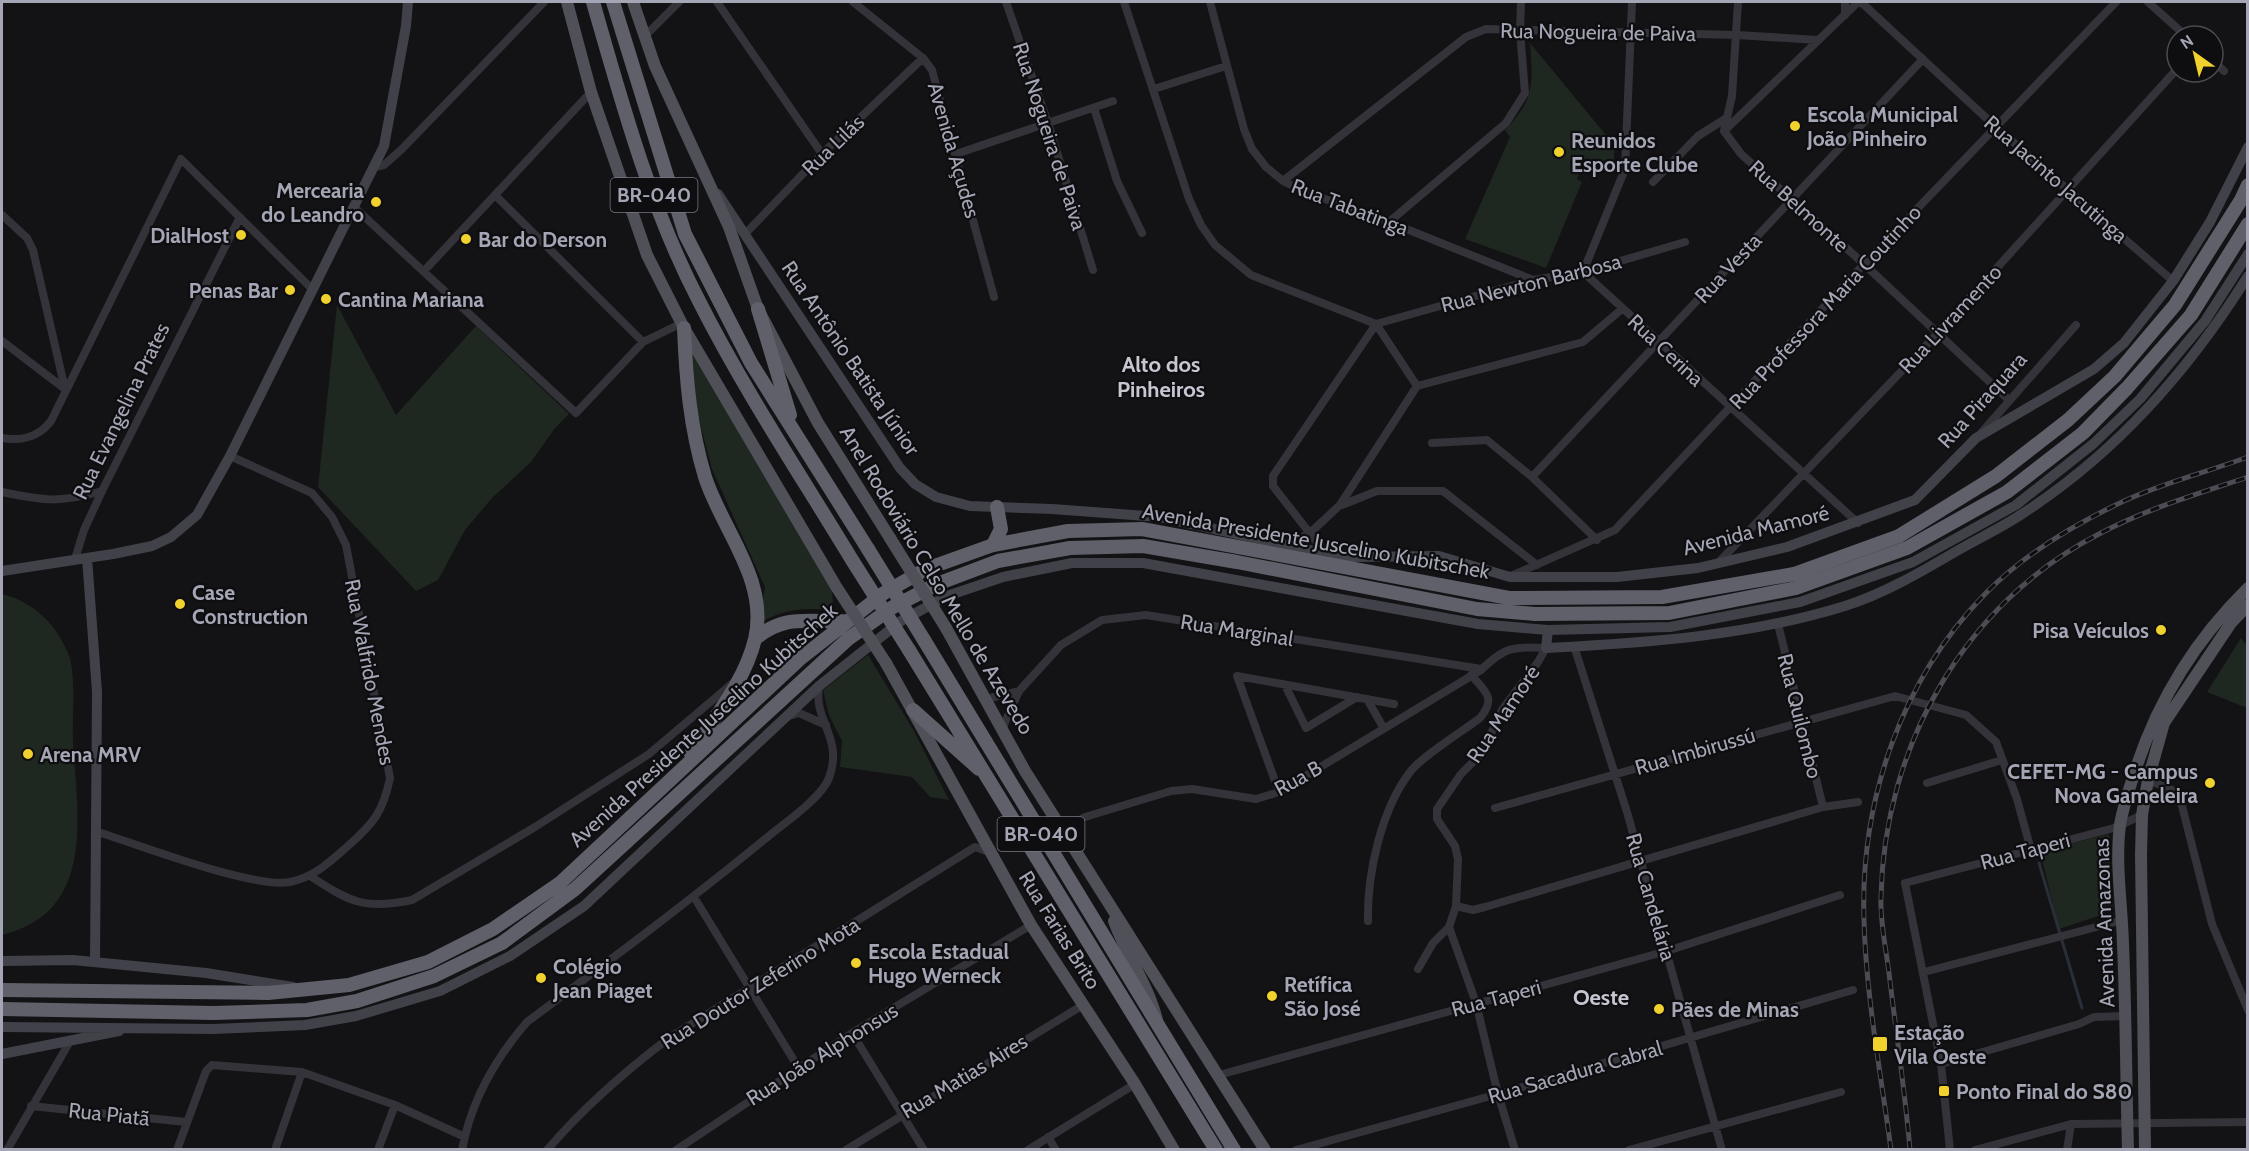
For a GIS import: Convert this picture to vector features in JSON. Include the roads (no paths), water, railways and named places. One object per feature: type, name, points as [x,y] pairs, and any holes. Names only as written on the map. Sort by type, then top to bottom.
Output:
[{"type":"highway","name":"BR-040","points":[[593,2],[629,127],[671,241],[699,301],[852,560],[991,779],[1216,1149]]},
{"type":"highway","name":"Anel Rodoviário Celso Mello de Azevedo","points":[[613,2],[685,234],[751,363],[924,640],[1234,1149]]},
{"type":"highway","name":"Avenida Presidente Juscelino Kubitschek","points":[[2,990],[216,994],[308,990],[349,985],[428,962],[493,929],[560,883],[801,658],[884,593],[926,569],[993,545],[1068,531],[1142,529],[1509,598],[1662,597],[1794,574],[1899,536],[1996,476],[2068,420],[2115,376],[2175,305],[2241,200],[2247,184]]},
{"type":"highway","name":"Avenida Presidente Juscelino Kubitschek","points":[[2,1009],[214,1013],[307,1010],[357,1001],[434,976],[502,943],[575,889],[848,639],[893,607],[937,584],[998,561],[1070,548],[1143,546],[1477,609],[1535,614],[1669,612],[1796,588],[1907,549],[2007,492],[2083,434],[2191,315],[2247,225]]},
{"type":"highway","points":[[758,309],[785,403],[808,455]]},
{"type":"highway","points":[[678,774],[741,677],[755,639],[758,617],[754,585],[716,506],[695,440],[686,395],[683,326]]},
{"type":"highway","points":[[993,545],[1001,529],[997,507]]},
{"type":"highway","points":[[755,639],[766,630],[789,620],[847,621]]},
{"type":"highway","points":[[913,710],[991,779]]},
{"type":"main road","points":[[567,2],[591,92],[646,255],[683,326]]},
{"type":"main road","name":"Anel Rodoviário Celso Mello de Azevedo","points":[[633,2],[655,66],[729,227],[758,309],[818,423],[946,628],[1002,729],[1107,903],[1265,1149]]},
{"type":"main road","name":"Rua Farias Brito","points":[[683,326],[837,588],[913,710],[1031,925],[1135,1084],[1174,1149]]},
{"type":"main road","name":"Avenida Amazonas","points":[[2128,1149],[2120,825],[2126,796],[2149,729],[2175,679],[2205,633],[2247,588]]},
{"type":"main road","name":"Avenida Amazonas","points":[[2145,1149],[2142,815],[2148,780],[2164,723],[2228,627],[2247,605]]},
{"type":"main road","points":[[1107,903],[1122,942],[1152,998],[1158,1027]]},
{"type":"street","points":[[375,167],[384,165],[402,149],[544,2]]},
{"type":"street","points":[[644,37],[679,2]]},
{"type":"street","points":[[717,2],[822,154]]},
{"type":"street","name":"Avenida Açudes","points":[[853,2],[923,58],[932,70],[994,297]]},
{"type":"street","name":"Rua Nogueira de Paiva","points":[[1006,2],[1048,123],[1093,270]]},
{"type":"street","points":[[1124,2],[1190,199],[1201,225],[1215,245],[1251,275],[1376,324],[1417,386]]},
{"type":"street","name":"Rua Tabatinga","points":[[1210,2],[1244,129],[1252,149],[1266,167],[1283,181],[1303,191],[1389,222],[1533,280]]},
{"type":"street","points":[[1389,222],[1506,123],[1518,106],[1525,93],[1520,32],[1521,2]]},
{"type":"street","points":[[1582,272],[1625,169],[1632,2]]},
{"type":"street","points":[[1724,131],[1732,96],[1738,2]]},
{"type":"street","points":[[1845,2],[1845,15]]},
{"type":"street","points":[[1724,131],[1860,2]]},
{"type":"street","name":"Rua Jacinto Jacutinga","points":[[1860,2],[1996,128],[2173,281]]},
{"type":"street","name":"Rua Professora Maria Coutinho","points":[[1510,577],[1615,530],[1864,264],[2116,2]]},
{"type":"street","points":[[2148,2],[2173,24]]},
{"type":"street","points":[[2,571],[152,546],[193,520],[205,504],[384,147],[409,3]]},
{"type":"street","name":"Rua Nogueira de Paiva","points":[[1283,181],[1466,37],[1486,29],[1520,32],[1737,35],[1819,40]]},
{"type":"street","name":"Rua Lilás","points":[[745,234],[822,154],[923,58]]},
{"type":"street","name":"Rua Vesta","points":[[1532,477],[1923,58]]},
{"type":"street","points":[[1154,89],[1226,66]]},
{"type":"street","name":"Rua Livramento","points":[[1717,564],[1937,334],[2165,82]]},
{"type":"street","points":[[424,271],[591,92]]},
{"type":"street","points":[[956,154],[1113,101]]},
{"type":"street","points":[[1094,108],[1118,181],[1142,233]]},
{"type":"street","points":[[1653,182],[1698,136],[1725,119]]},
{"type":"street","name":"Rua Belmonte","points":[[1724,131],[1741,154],[1864,264],[2009,400]]},
{"type":"street","points":[[1976,438],[2107,358],[2124,343],[2173,281],[2210,222],[2247,147]]},
{"type":"street","points":[[2,438],[26,439],[46,428],[181,159],[312,289]]},
{"type":"street","name":"Rua Antônio Batista Júnior","points":[[708,179],[900,468],[915,484],[936,497],[970,506],[997,507]]},
{"type":"street","points":[[495,195],[643,342]]},
{"type":"street","points":[[354,207],[576,414],[643,342],[683,326]]},
{"type":"street","points":[[2,215],[27,238],[33,250],[65,389]]},
{"type":"street","name":"Rua Evangelina Prates","points":[[75,559],[84,530],[102,491],[240,217]]},
{"type":"street","name":"Rua Newton Barbosa","points":[[1376,324],[1533,280],[1582,272],[1685,242]]},
{"type":"street","points":[[2,1027],[213,1029],[305,1025],[356,1016],[440,991],[510,956],[584,906],[819,686],[901,621],[947,596],[1003,577],[1072,563],[1143,563],[1478,624],[1548,630],[1670,627],[1800,602],[1913,562],[2016,505],[2093,444],[2140,399],[2205,321],[2247,254]]},
{"type":"street","name":"Rua Cerina","points":[[1582,272],[1858,523]]},
{"type":"street","points":[[1548,630],[1546,648],[1679,639],[1778,624],[1848,605],[1921,572],[2022,514],[2101,454],[2189,362],[2223,315],[2247,276]]},
{"type":"street","points":[[1290,544],[1311,532],[1340,505],[1417,386],[1583,342],[1622,309]]},
{"type":"street","points":[[1327,554],[1273,486],[1273,476],[1376,324]]},
{"type":"street","name":"Rua Piraquara","points":[[1916,500],[1976,438],[2076,325]]},
{"type":"street","points":[[2,341],[65,389]]},
{"type":"street","points":[[1432,443],[1487,440],[1532,477],[1597,540]]},
{"type":"street","name":"Rua Walfrido Mendes","points":[[95,831],[250,880],[288,882],[310,876],[364,831],[385,804],[390,778],[346,545],[332,517],[312,493],[230,456]]},
{"type":"street","points":[[2,492],[48,501],[64,501],[102,491]]},
{"type":"street","points":[[1340,505],[1377,491],[1443,491],[1537,565]]},
{"type":"street","name":"Avenida Mamoré","points":[[997,507],[1161,517],[1327,554],[1353,557],[1438,556],[1510,577],[1617,577],[1717,564],[1787,547],[1916,500]]},
{"type":"street","points":[[87,558],[97,692],[95,962]]},
{"type":"street","name":"Rua Marginal","points":[[1002,729],[1018,691],[1061,645],[1102,620],[1137,615],[1481,669]]},
{"type":"street","name":"Rua Quilombo","points":[[1778,624],[1823,807]]},
{"type":"street","name":"Rua Candelária","points":[[1574,646],[1642,862],[1689,1039],[1722,1149]]},
{"type":"street","name":"Rua B","points":[[1063,830],[1085,817],[1171,791],[1192,789],[1256,799],[1279,792],[1481,669],[1499,652],[1520,647],[1546,648]]},
{"type":"street","name":"Rua Mamoré","points":[[1418,969],[1433,943],[1449,927],[1456,906],[1458,859],[1455,846],[1437,819],[1437,809],[1461,774],[1482,753],[1502,710],[1546,648]]},
{"type":"street","points":[[1368,921],[1368,897],[1386,812],[1411,770],[1480,718],[1488,708],[1490,700],[1486,692],[1471,675]]},
{"type":"street","points":[[1279,792],[1237,676],[1394,704]]},
{"type":"street","points":[[310,876],[346,900],[360,903],[395,903],[412,900],[535,827],[649,754],[741,677]]},
{"type":"street","points":[[1285,685],[1306,728],[1357,697]]},
{"type":"street","points":[[462,1149],[490,1070],[527,1022],[694,897],[804,806],[828,782],[834,762],[832,741],[817,699],[819,686]]},
{"type":"street","points":[[986,699],[1018,691]]},
{"type":"street","name":"Rua Imbirussú","points":[[1495,808],[1895,696],[1966,715],[1996,742],[2002,760]]},
{"type":"street","points":[[1367,699],[1383,727]]},
{"type":"street","points":[[787,717],[799,713],[826,725]]},
{"type":"street","points":[[1927,783],[2002,760],[2017,799],[2031,850]]},
{"type":"street","points":[[2148,780],[2172,790],[2180,798],[2212,924],[2247,1010]]},
{"type":"street","points":[[1456,906],[1473,910],[1823,807],[1858,802]]},
{"type":"street","name":"Rua Taperi","points":[[1924,972],[1905,883],[2120,825],[2142,815]]},
{"type":"street","name":"Rua Doutor Zeferino Mota","points":[[548,1149],[578,1114],[623,1072],[669,1038],[751,989],[975,847],[990,853]]},
{"type":"street","name":"Rua Taperi","points":[[1219,1075],[1667,951],[1840,895]]},
{"type":"street","points":[[694,897],[798,1067]]},
{"type":"street","points":[[1950,1149],[1941,1064],[1924,972],[2122,920]]},
{"type":"street","name":"Rua João Alphonsus","points":[[676,1149],[798,1067],[1031,925]]},
{"type":"street","points":[[1449,927],[1476,1003],[1498,1094],[1515,1149]]},
{"type":"street","points":[[2,961],[95,962],[249,979],[308,990]]},
{"type":"street","name":"Rua Sacadura Cabral","points":[[1296,1149],[1498,1094],[1853,990]]},
{"type":"street","name":"Rua Matias Aires","points":[[846,1149],[1083,1005]]},
{"type":"street","points":[[1941,1064],[2079,1024],[2094,1017],[2126,1016]]},
{"type":"street","points":[[2,1054],[69,1043],[130,1028]]},
{"type":"street","points":[[852,1033],[924,1149]]},
{"type":"street","points":[[7,1149],[69,1043]]},
{"type":"street","points":[[177,1149],[208,1067],[212,1065],[302,1072],[395,1105],[465,1137]]},
{"type":"street","points":[[275,1149],[302,1072]]},
{"type":"street","points":[[1028,1149],[1135,1084]]},
{"type":"street","points":[[1629,1149],[1841,1092]]},
{"type":"street","points":[[378,1149],[395,1105]]},
{"type":"street","name":"Rua Piatã","points":[[31,1106],[186,1122]]},
{"type":"street","points":[[1975,1149],[2071,1124],[2247,1122]]},
{"type":"street","points":[[2067,1149],[2071,1124]]},
{"type":"street","points":[[1048,1137],[1056,1149]]},
{"type":"waterway","points":[[2039,863],[2082,1008]]},
{"type":"railway","points":[[1891,1150],[1874,1035],[1865,949],[1865,875],[1869,831],[1878,787],[1909,704],[1930,664],[1956,628],[1985,594],[2016,566],[2069,530],[2124,501],[2248,457]]},
{"type":"railway","points":[[1910,1150],[1882,926],[1881,897],[1886,841],[1897,787],[1916,734],[1940,685],[1971,640],[2008,599],[2051,563],[2099,534],[2135,517],[2248,477]]},
{"type":"place","name":"Escola Municipal João Pinheiro","points":[[1795,126]]},
{"type":"place","name":"Reunidos Esporte Clube","points":[[1559,152]]},
{"type":"place","name":"Mercearia do Leandro","points":[[376,202]]},
{"type":"place","name":"DialHost","points":[[241,235]]},
{"type":"place","name":"Bar do Derson","points":[[466,239]]},
{"type":"place","name":"Penas Bar","points":[[290,290]]},
{"type":"place","name":"Cantina Mariana","points":[[326,299]]},
{"type":"place","name":"Case Construction","points":[[180,604]]},
{"type":"place","name":"Pisa Veículos","points":[[2161,630]]},
{"type":"place","name":"Arena MRV","points":[[28,754]]},
{"type":"place","name":"CEFET-MG - Campus Nova Gameleira","points":[[2210,783]]},
{"type":"place","name":"Escola Estadual Hugo Werneck","points":[[856,963]]},
{"type":"place","name":"Colégio Jean Piaget","points":[[541,978]]},
{"type":"place","name":"Retífica São José","points":[[1272,996]]},
{"type":"place","name":"Pães de Minas","points":[[1659,1009]]},
{"type":"place","name":"Estação Vila Oeste","points":[[1880,1044]]},
{"type":"place","name":"Ponto Final do S80","points":[[1944,1091]]},
{"type":"district","name":"Alto dos Pinheiros","points":[[1161,376]]},
{"type":"district","name":"Oeste","points":[[1601,997]]}]
